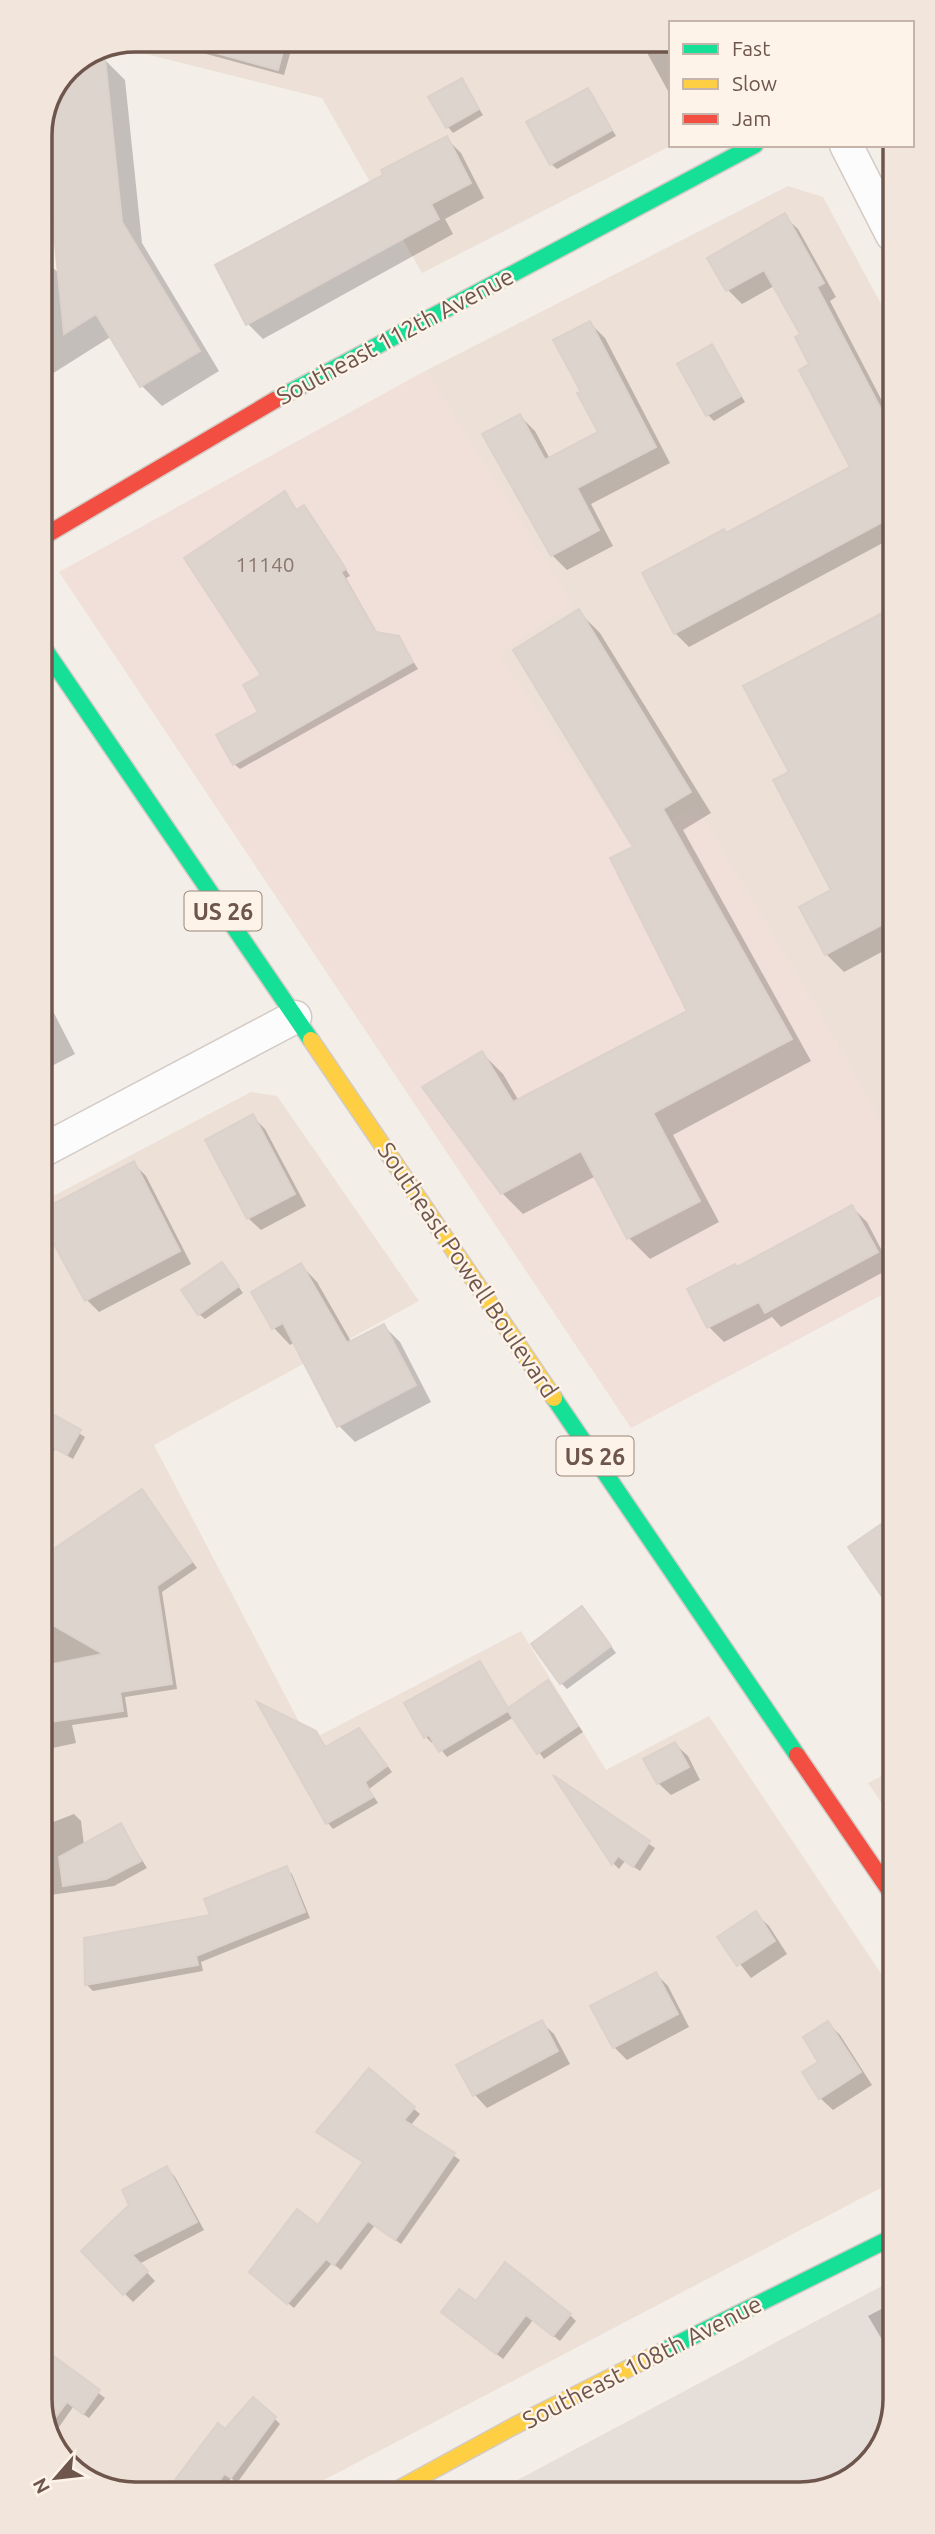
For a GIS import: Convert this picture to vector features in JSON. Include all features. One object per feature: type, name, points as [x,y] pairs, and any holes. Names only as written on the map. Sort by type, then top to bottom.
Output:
[{"type":"main road","name":"Southeast 112th Avenue","points":[[53,531],[249,414],[751,147]]},
{"type":"main road","name":"Southeast Powell Boulevard","points":[[53,662],[883,1881]]},
{"type":"main road","name":"Southeast 108th Avenue","points":[[412,2481],[514,2426],[883,2242]]},
{"type":"street","points":[[847,147],[883,217]]},
{"type":"street","points":[[53,1145],[295,1017]]},
{"type":"shaded area","points":[[142,53],[669,53],[669,147],[422,273],[322,98]]},
{"type":"shaded area","points":[[788,186],[823,197],[883,307],[883,1128],[825,1023],[695,807],[629,841],[497,654],[571,603],[425,371]]},
{"type":"shaded area","points":[[425,371],[572,603],[498,654],[629,840],[695,807],[825,1023],[883,1128],[883,1294],[631,1428],[59,572]]},
{"type":"shaded area","points":[[251,1092],[277,1096],[419,1301],[154,1445],[309,1741],[521,1631],[606,1770],[709,1716],[883,1977],[883,2187],[321,2481],[119,2480],[91,2468],[91,2443],[65,2443],[55,2420],[53,1196]]},
{"type":"shaded area","points":[[883,1776],[883,1805],[868,1783]]},
{"type":"shaded area","points":[[883,2285],[882,2409],[871,2440],[846,2468],[821,2479],[800,2482],[515,2482]]},
{"type":"building","points":[[216,53],[283,53],[278,70]]},
{"type":"building","points":[[105,59],[122,222],[200,351],[140,387],[96,314],[64,334],[53,224],[55,114],[66,89],[89,66]]},
{"type":"building","points":[[462,78],[479,109],[446,128],[428,97]]},
{"type":"building","points":[[588,88],[612,130],[550,165],[526,122]]},
{"type":"building","points":[[447,136],[471,183],[431,204],[439,219],[246,325],[215,265],[383,175],[381,170]]},
{"type":"building","points":[[785,213],[824,283],[817,287],[883,413],[883,522],[674,634],[642,573],[724,529],[726,533],[850,467],[799,370],[809,364],[795,337],[800,334],[764,270],[726,291],[707,258]]},
{"type":"building","points":[[590,321],[656,447],[577,488],[599,530],[551,556],[482,434],[520,414],[545,460],[598,432],[577,393],[581,392],[553,340]]},
{"type":"building","points":[[712,344],[741,396],[706,416],[677,364]]},
{"type":"building","points":[[285,491],[296,510],[304,505],[346,569],[341,572],[376,632],[399,636],[413,662],[233,765],[216,735],[258,712],[243,685],[261,675],[184,558]]},
{"type":"building","points":[[579,609],[691,792],[663,809],[792,1039],[653,1113],[700,1201],[627,1239],[581,1151],[501,1194],[422,1087],[482,1051],[513,1102],[687,1011],[610,858],[633,847],[513,650]]},
{"type":"building","points":[[883,613],[883,924],[825,955],[799,907],[831,890],[773,780],[789,772],[743,686]]},
{"type":"building","points":[[253,1114],[295,1194],[247,1219],[205,1140]]},
{"type":"building","points":[[134,1161],[180,1251],[85,1301],[53,1242],[53,1204]]},
{"type":"building","points":[[852,1205],[878,1252],[765,1313],[759,1302],[707,1328],[687,1289],[735,1264],[737,1267]]},
{"type":"building","points":[[222,1262],[239,1286],[198,1315],[181,1290]]},
{"type":"building","points":[[301,1263],[347,1343],[384,1324],[416,1385],[337,1427],[283,1323],[272,1329],[251,1292]]},
{"type":"building","points":[[53,1414],[81,1430],[67,1455],[53,1447]]},
{"type":"building","points":[[142,1489],[192,1562],[157,1586],[172,1684],[120,1692],[123,1711],[53,1722],[53,1664],[103,1654],[53,1625],[53,1550]]},
{"type":"building","points":[[883,1523],[883,1598],[848,1547]]},
{"type":"building","points":[[582,1606],[611,1646],[560,1684],[531,1644]]},
{"type":"building","points":[[480,1661],[508,1708],[548,1680],[578,1726],[537,1754],[508,1711],[439,1752],[429,1735],[424,1738],[404,1703]]},
{"type":"building","points":[[257,1702],[316,1731],[325,1747],[359,1728],[387,1766],[365,1782],[373,1797],[326,1824]]},
{"type":"building","points":[[675,1742],[689,1767],[657,1784],[643,1759]]},
{"type":"building","points":[[553,1775],[650,1841],[633,1867],[618,1856],[612,1865]]},
{"type":"building","points":[[121,1823],[141,1861],[106,1879],[63,1886],[59,1857]]},
{"type":"building","points":[[287,1866],[305,1912],[196,1956],[198,1965],[85,1985],[84,1938],[210,1915],[204,1899]]},
{"type":"building","points":[[756,1911],[775,1941],[737,1966],[717,1937]]},
{"type":"building","points":[[656,1972],[678,2014],[613,2048],[590,2006]]},
{"type":"building","points":[[542,2020],[558,2051],[473,2096],[456,2065]]},
{"type":"building","points":[[828,2021],[861,2072],[819,2099],[802,2072],[818,2062],[803,2037]]},
{"type":"building","points":[[369,2068],[415,2107],[404,2120],[455,2153],[395,2240],[368,2221],[334,2265],[326,2259],[287,2304],[249,2272],[297,2209],[318,2225],[363,2162],[316,2132]]},
{"type":"building","points":[[167,2166],[197,2222],[132,2255],[148,2271],[123,2295],[81,2251],[129,2205],[122,2190]]},
{"type":"building","points":[[505,2262],[571,2314],[553,2336],[526,2315],[496,2354],[441,2312],[459,2289],[476,2301]]},
{"type":"building","points":[[53,2356],[100,2390],[83,2414],[67,2402],[55,2419]]},
{"type":"building","points":[[253,2397],[276,2417],[231,2478],[224,2474],[219,2481],[174,2481],[218,2423],[225,2429]]},
{"type":"traffic: fast","points":[[275,400],[751,147]]},
{"type":"traffic: fast","points":[[53,662],[311,1040]]},
{"type":"traffic: fast","points":[[554,1398],[797,1755]]},
{"type":"traffic: fast","points":[[661,2352],[883,2242]]},
{"type":"traffic: slow","points":[[311,1040],[554,1398]]},
{"type":"traffic: slow","points":[[412,2481],[514,2426],[661,2352]]},
{"type":"traffic: jam","points":[[53,531],[275,400]]},
{"type":"traffic: jam","points":[[797,1755],[883,1881]]}]
